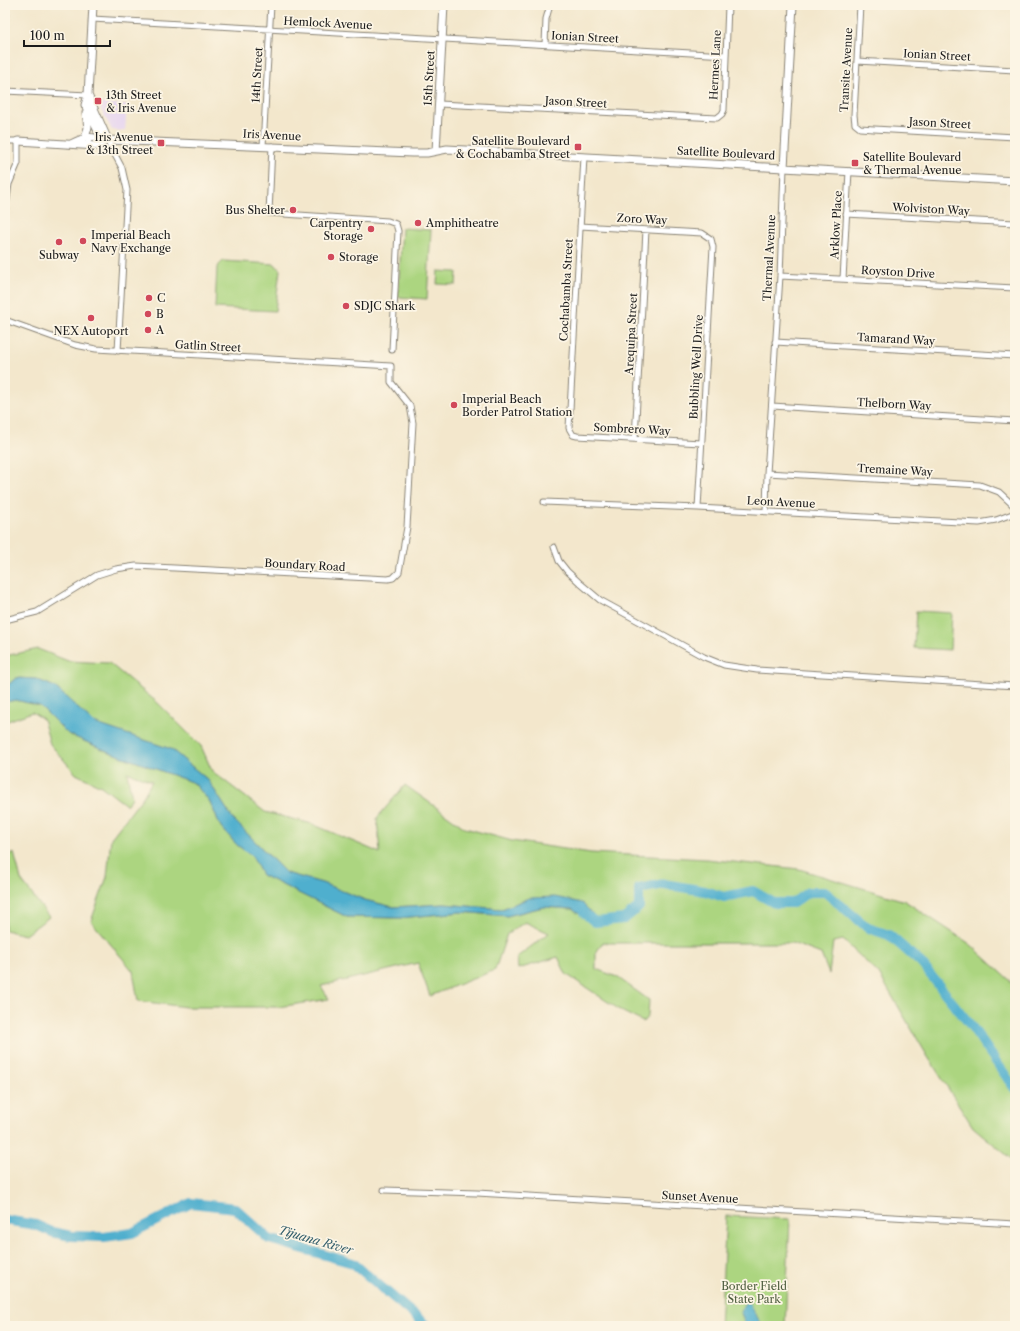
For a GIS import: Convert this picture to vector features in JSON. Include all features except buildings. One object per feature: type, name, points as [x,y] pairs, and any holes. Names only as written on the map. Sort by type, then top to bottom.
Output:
[{"type":"street","points":[[5,30],[6,5]]},
{"type":"street","points":[[83,140],[88,128],[85,105],[88,95],[93,5]]},
{"type":"street","name":"14th Street","points":[[263,146],[271,5]]},
{"type":"street","name":"15th Street","points":[[436,151],[444,5]]},
{"type":"street","points":[[545,45],[546,19],[550,5]]},
{"type":"street","name":"Hermes Lane","points":[[713,119],[722,114],[724,110],[728,5]]},
{"type":"street","name":"Thermal Avenue","points":[[766,511],[767,473],[780,276],[793,5]]},
{"type":"street","name":"Transite Avenue","points":[[860,5],[854,120],[855,124],[865,128]]},
{"type":"street","name":"Hemlock Avenue","points":[[92,19],[442,39]]},
{"type":"street","name":"Ionian Street","points":[[442,39],[726,55]]},
{"type":"street","name":"Ionian Street","points":[[857,61],[1015,70]]},
{"type":"street","points":[[5,92],[88,95]]},
{"type":"street","points":[[88,95],[122,168],[127,190],[118,350]]},
{"type":"street","name":"Jason Street","points":[[439,104],[713,119]]},
{"type":"street","points":[[85,105],[98,131],[108,140]]},
{"type":"street","name":"Jason Street","points":[[865,128],[1015,137]]},
{"type":"street","name":"Iris Avenue","points":[[18,141],[71,144],[83,140],[108,140],[272,146],[412,154],[436,151]]},
{"type":"street","points":[[5,141],[18,141],[18,163],[9,184],[5,213]]},
{"type":"street","points":[[272,146],[269,213],[388,221],[396,224],[398,231],[392,350]]},
{"type":"street","name":"Satellite Boulevard","points":[[436,151],[448,149],[1015,181]]},
{"type":"street","name":"Cochabamba Street","points":[[569,424],[584,157]]},
{"type":"street","name":"Arklow Place","points":[[843,279],[849,171]]},
{"type":"street","name":"Wolviston Way","points":[[846,214],[1015,224]]},
{"type":"street","name":"Zoro Way","points":[[580,226],[702,233]]},
{"type":"street","name":"Arequipa Street","points":[[635,439],[646,230]]},
{"type":"street","name":"Bubbling Well Drive","points":[[698,508],[713,247],[711,239],[702,233]]},
{"type":"street","name":"Royston Drive","points":[[780,276],[1015,288]]},
{"type":"street","name":"Gatlin Street","points":[[5,320],[75,345],[96,349],[391,366]]},
{"type":"street","name":"Tamarand Way","points":[[775,342],[1015,356]]},
{"type":"street","name":"Boundary Road","points":[[5,620],[37,612],[97,575],[116,569],[136,566],[388,579],[393,578],[399,572],[407,527],[413,462],[413,416],[406,401],[391,382],[391,366]]},
{"type":"street","name":"Thelborn Way","points":[[772,406],[1015,421]]},
{"type":"street","name":"Sombrero Way","points":[[569,424],[573,435],[577,436],[702,443]]},
{"type":"street","name":"Tremaine Way","points":[[767,473],[980,485],[998,492],[1015,507]]},
{"type":"street","name":"Leon Avenue","points":[[544,502],[766,511],[979,523],[996,520],[1015,513]]},
{"type":"street","points":[[554,547],[559,561],[567,571],[595,596],[704,657],[724,665],[757,670],[1015,686]]},
{"type":"street","name":"Sunset Avenue","points":[[384,1190],[477,1193],[1015,1224]]},
{"type":"shaded area","points":[[100,103],[127,105],[125,131],[112,130],[100,108]]},
{"type":"green space","points":[[402,228],[431,230],[427,299],[398,297]]},
{"type":"green space","points":[[223,261],[275,264],[280,270],[275,311],[215,308],[217,267]]},
{"type":"green space","points":[[438,271],[457,272],[456,285],[437,284]]},
{"type":"green space","points":[[916,611],[952,613],[950,650],[914,648]]},
{"type":"green space","points":[[38,649],[68,661],[109,663],[158,703],[201,746],[212,771],[265,812],[312,824],[380,853],[377,818],[405,785],[465,828],[512,841],[591,853],[706,859],[799,869],[905,901],[970,944],[1015,985],[1015,1162],[973,1127],[928,1057],[879,974],[843,940],[833,942],[829,974],[821,954],[792,943],[602,943],[596,953],[596,969],[617,977],[649,1000],[648,1016],[643,1022],[623,1012],[566,974],[558,957],[518,969],[517,957],[549,933],[525,922],[507,934],[495,970],[430,996],[418,963],[321,986],[329,999],[279,1007],[186,1007],[138,1001],[133,971],[91,921],[107,877],[111,838],[143,797],[152,781],[127,772],[132,798],[126,805],[101,786],[76,774],[50,744],[43,719],[32,712],[5,722],[5,702],[16,700],[40,706],[68,734],[107,751],[194,783],[210,802],[221,827],[237,845],[252,856],[262,875],[347,917],[400,918],[461,912],[507,916],[543,907],[572,909],[595,924],[592,913],[529,898],[502,909],[444,904],[393,907],[365,900],[322,883],[286,873],[233,819],[208,780],[171,749],[93,723],[55,687],[36,679],[16,678],[9,684],[5,684],[5,656]]},
{"type":"green space","points":[[14,853],[21,880],[49,917],[25,935],[5,930],[5,856]]},
{"type":"green space","name":"Border Field State Park","points":[[726,1216],[790,1219],[785,1326],[720,1326]]},
{"type":"water","points":[[16,678],[36,679],[55,687],[94,723],[171,749],[208,780],[233,819],[286,873],[322,883],[365,900],[393,907],[444,904],[502,909],[529,898],[555,897],[582,903],[592,913],[595,925],[572,909],[543,907],[507,916],[461,912],[400,918],[347,917],[262,875],[252,856],[237,845],[221,827],[210,802],[194,783],[107,751],[68,734],[40,706],[16,700],[5,702],[5,684],[9,684]]},
{"type":"water","points":[[747,1301],[763,1326],[746,1325],[740,1311]]},
{"type":"waterway","points":[[584,913],[595,922],[624,919],[639,907],[639,889],[664,884],[705,891],[724,897],[753,891],[774,903],[793,903],[808,892],[825,892],[868,928],[889,935],[921,963],[972,1027],[1015,1089]]},
{"type":"waterway","name":"Tijuana River","points":[[5,1220],[36,1225],[52,1232],[71,1236],[104,1237],[132,1233],[191,1203],[235,1208],[269,1239],[353,1263],[427,1326]]},
{"type":"place","name":"13th Street & Iris Avenue","points":[[98,101]]},
{"type":"place","name":"Iris Avenue & 13th Street","points":[[161,143]]},
{"type":"place","name":"Satellite Boulevard & Cochabamba Street","points":[[578,147]]},
{"type":"place","name":"Satellite Boulevard & Thermal Avenue","points":[[855,163]]},
{"type":"place","name":"Bus Shelter","points":[[293,210]]},
{"type":"place","name":"Amphitheatre","points":[[418,223]]},
{"type":"place","name":"Carpentry Storage","points":[[371,229]]},
{"type":"place","name":"Imperial Beach Navy Exchange","points":[[83,241]]},
{"type":"place","name":"Subway","points":[[59,242]]},
{"type":"place","name":"Storage","points":[[331,257]]},
{"type":"place","name":"C","points":[[149,298]]},
{"type":"place","name":"SDJC Shark","points":[[346,306]]},
{"type":"place","name":"B","points":[[148,314]]},
{"type":"place","name":"NEX Autoport","points":[[91,318]]},
{"type":"place","name":"A","points":[[148,330]]},
{"type":"place","name":"Imperial Beach Border Patrol Station","points":[[454,405]]}]
